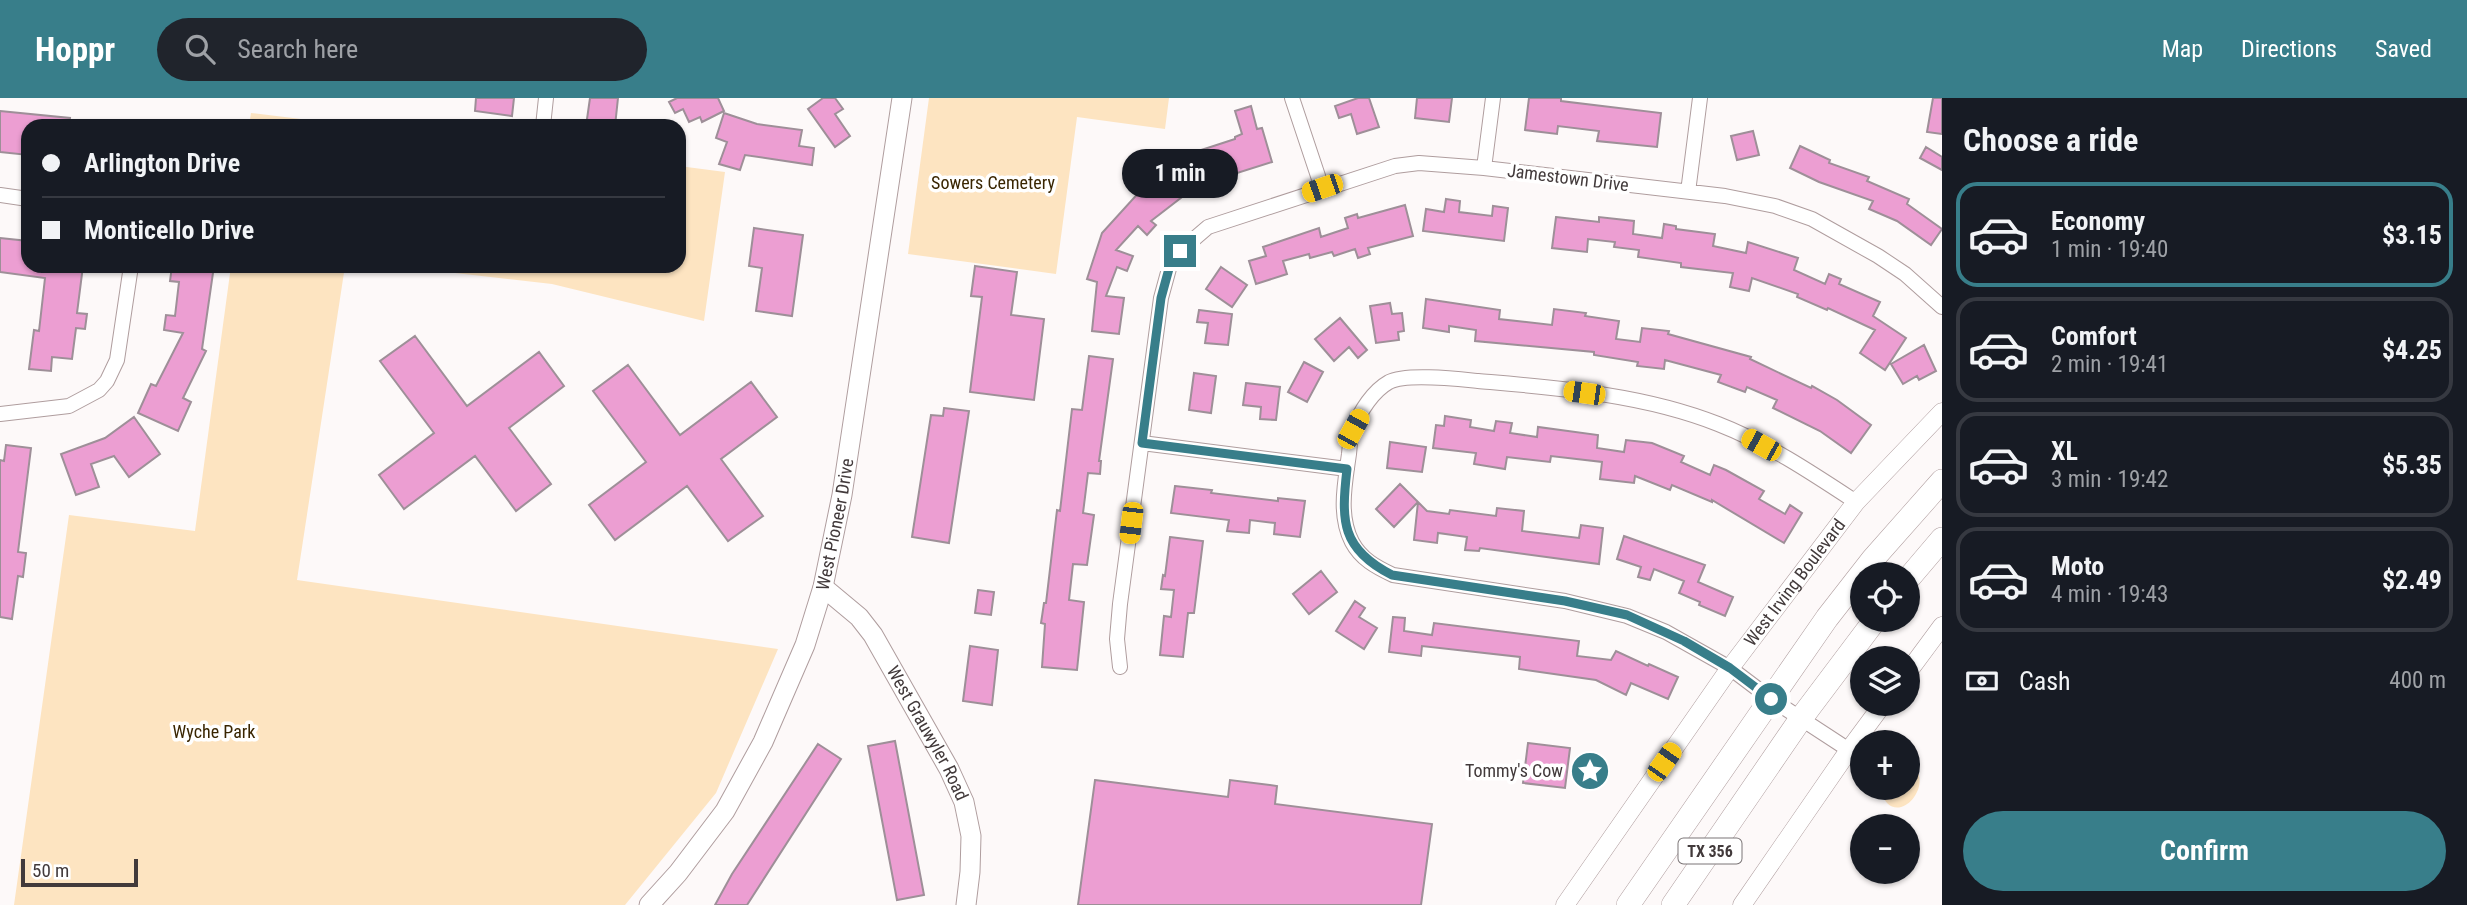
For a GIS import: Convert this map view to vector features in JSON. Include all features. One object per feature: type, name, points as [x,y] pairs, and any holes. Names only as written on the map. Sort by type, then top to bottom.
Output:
[{"type":"main road","name":"West Pioneer Drive","points":[[649,905],[694,853],[725,811],[763,742],[800,660],[824,587],[842,495],[902,98]]},
{"type":"main road","name":"TX 356","points":[[1628,905],[1827,618],[1873,559],[1942,481]]},
{"type":"main road","points":[[1920,565],[1942,539]]},
{"type":"main road","name":"West Grauwyler Road","points":[[824,587],[859,617],[873,635],[949,769],[964,802],[971,836],[970,872],[965,905]]},
{"type":"main road","name":"TX 356","points":[[1673,905],[1802,717],[1866,632]]},
{"type":"street","points":[[544,119],[546,98]]},
{"type":"street","points":[[1292,98],[1322,188]]},
{"type":"street","points":[[1484,168],[1493,98]]},
{"type":"street","points":[[1688,192],[1700,98]]},
{"type":"street","name":"Jamestown Drive","points":[[1142,443],[1161,298],[1170,265],[1180,251],[1208,227],[1395,166],[1431,164],[1484,168],[1754,201],[1812,219],[1846,237],[1905,274],[1942,307]]},
{"type":"street","points":[[0,195],[21,197]]},
{"type":"street","points":[[0,414],[69,406],[99,390],[107,382],[117,360],[130,273]]},
{"type":"street","points":[[1849,750],[1771,699],[1730,668],[1666,632],[1612,611],[1565,601],[1392,575],[1375,566],[1357,550],[1345,521],[1343,498],[1353,429],[1368,401],[1390,381],[1426,377],[1538,386],[1629,399],[1675,409],[1737,432],[1809,471],[1856,502]]},
{"type":"street","name":"West Irving Boulevard","points":[[1564,905],[1730,668],[1856,502],[1942,412]]},
{"type":"street","points":[[1120,667],[1118,627],[1142,443],[1347,469]]},
{"type":"street","points":[[1920,655],[1942,626]]},
{"type":"street","points":[[1742,905],[1875,716]]},
{"type":"green space","name":"Sowers Cemetery","points":[[929,98],[1169,98],[1165,129],[1077,117],[1056,274],[908,254]]},
{"type":"green space","points":[[251,113],[300,119],[250,119]]},
{"type":"green space","points":[[686,167],[725,172],[704,321],[552,284],[455,273],[686,273]]},
{"type":"green space","name":"Wyche Park","points":[[230,273],[344,273],[297,580],[778,649],[716,793],[625,905],[14,905],[69,515],[195,531]]},
{"type":"green space","points":[[1885,800],[1911,800],[1903,806],[1894,807]]},
{"type":"building","points":[[476,98],[514,98],[512,116],[475,111]]},
{"type":"building","points":[[590,98],[618,98],[616,119],[587,119]]},
{"type":"building","points":[[677,98],[718,98],[724,111],[702,122],[700,117],[689,122],[683,109],[675,113],[669,102]]},
{"type":"building","points":[[823,98],[835,98],[843,109],[835,114],[850,136],[835,147],[808,109]]},
{"type":"building","points":[[1358,98],[1369,98],[1379,127],[1357,134],[1351,114],[1339,118],[1335,106]]},
{"type":"building","points":[[1417,98],[1452,98],[1449,122],[1415,118]]},
{"type":"building","points":[[1529,98],[1561,98],[1561,101],[1661,113],[1657,147],[1597,141],[1599,131],[1558,126],[1557,134],[1525,130]]},
{"type":"building","points":[[1933,98],[1942,98],[1942,134],[1927,132]]},
{"type":"building","points":[[1251,106],[1257,129],[1262,128],[1272,162],[1196,186],[1186,155],[1235,139],[1242,134],[1235,111]]},
{"type":"building","points":[[0,111],[70,118],[21,119],[21,154],[0,152]]},
{"type":"building","points":[[724,113],[757,124],[802,130],[799,146],[814,148],[812,165],[745,155],[740,170],[719,164],[727,142],[716,138]]},
{"type":"building","points":[[1753,131],[1759,155],[1737,160],[1731,136]]},
{"type":"building","points":[[1800,146],[1830,160],[1829,163],[1869,177],[1867,181],[1909,199],[1907,204],[1942,229],[1931,245],[1897,221],[1869,209],[1873,201],[1819,182],[1790,168]]},
{"type":"building","points":[[1926,147],[1942,157],[1942,170],[1920,158]]},
{"type":"building","points":[[1152,158],[1182,197],[1151,221],[1156,225],[1147,235],[1138,226],[1116,250],[1133,256],[1127,271],[1117,267],[1106,296],[1124,298],[1119,334],[1092,331],[1097,282],[1087,279],[1102,233],[1143,188],[1132,174]]},
{"type":"building","points":[[1446,199],[1460,201],[1459,212],[1492,216],[1493,206],[1508,208],[1504,241],[1423,231],[1426,209],[1444,212]]},
{"type":"building","points":[[1405,205],[1413,236],[1368,248],[1370,254],[1358,258],[1355,249],[1334,256],[1332,252],[1310,258],[1309,254],[1283,261],[1287,274],[1256,284],[1249,261],[1266,256],[1263,247],[1319,228],[1321,237],[1348,228],[1345,218],[1357,214],[1358,218]]},
{"type":"building","points":[[1556,217],[1599,222],[1599,217],[1634,221],[1633,234],[1662,238],[1664,224],[1676,226],[1676,229],[1715,234],[1713,246],[1746,253],[1748,242],[1798,258],[1794,270],[1825,284],[1829,274],[1841,279],[1839,284],[1880,302],[1873,316],[1906,338],[1885,370],[1860,353],[1875,330],[1797,297],[1798,294],[1752,278],[1749,291],[1730,287],[1733,273],[1681,267],[1681,263],[1638,257],[1639,250],[1614,247],[1615,242],[1588,239],[1587,252],[1552,248]]},
{"type":"building","points":[[754,228],[803,235],[792,316],[756,311],[762,268],[749,266]]},
{"type":"building","points":[[0,238],[21,240],[21,273],[82,273],[77,313],[87,314],[85,329],[76,328],[72,359],[52,357],[51,371],[29,369],[34,330],[39,331],[45,278],[0,272]]},
{"type":"building","points":[[975,266],[1017,272],[1011,315],[1044,319],[1034,400],[970,392],[982,297],[971,296]]},
{"type":"building","points":[[1221,267],[1247,285],[1232,307],[1206,289]]},
{"type":"building","points":[[171,273],[213,273],[202,349],[206,351],[183,398],[191,402],[178,431],[138,413],[151,384],[156,386],[183,333],[164,330],[166,315],[175,316],[179,282],[170,281]]},
{"type":"building","points":[[1426,299],[1500,310],[1499,319],[1552,325],[1554,309],[1586,313],[1585,316],[1619,321],[1616,339],[1640,342],[1642,328],[1669,331],[1668,334],[1751,357],[1750,359],[1837,400],[1871,425],[1851,453],[1820,431],[1773,408],[1777,400],[1747,387],[1745,392],[1718,382],[1721,375],[1665,360],[1664,369],[1637,366],[1638,362],[1594,355],[1594,352],[1475,341],[1476,330],[1449,326],[1449,332],[1423,328]]},
{"type":"building","points":[[1390,303],[1392,314],[1402,313],[1404,331],[1398,332],[1399,340],[1376,343],[1370,306]]},
{"type":"building","points":[[1199,310],[1232,314],[1228,345],[1205,343],[1208,323],[1197,322]]},
{"type":"building","points":[[1340,318],[1367,350],[1358,358],[1349,347],[1334,361],[1315,339]]},
{"type":"building","points":[[415,336],[467,406],[539,352],[564,386],[509,428],[551,484],[516,511],[475,456],[404,509],[379,475],[434,433],[380,361]]},
{"type":"building","points":[[1924,345],[1936,371],[1919,380],[1917,376],[1903,384],[1891,364]]},
{"type":"building","points":[[1089,356],[1113,359],[1099,461],[1100,474],[1088,473],[1083,513],[1094,515],[1087,565],[1073,564],[1069,600],[1084,602],[1077,670],[1042,667],[1045,624],[1041,623],[1046,603],[1057,510],[1060,511],[1072,409],[1082,410]]},
{"type":"building","points":[[1304,362],[1323,372],[1307,402],[1288,392]]},
{"type":"building","points":[[628,365],[680,435],[751,382],[777,417],[721,459],[763,516],[728,541],[687,486],[615,540],[589,505],[646,462],[593,391]]},
{"type":"building","points":[[1194,373],[1216,376],[1211,413],[1189,410]]},
{"type":"building","points":[[1246,383],[1280,387],[1276,420],[1260,419],[1261,407],[1243,405]]},
{"type":"building","points":[[944,408],[969,411],[949,543],[912,537],[931,415],[943,416]]},
{"type":"building","points":[[1445,416],[1471,420],[1470,427],[1494,431],[1496,421],[1512,423],[1510,433],[1537,437],[1538,427],[1598,435],[1597,448],[1624,452],[1626,440],[1652,443],[1684,456],[1681,462],[1710,475],[1714,465],[1726,470],[1764,491],[1759,499],[1785,514],[1790,505],[1802,513],[1784,543],[1712,500],[1672,485],[1670,490],[1635,476],[1634,483],[1600,479],[1602,462],[1551,456],[1550,462],[1507,457],[1505,469],[1474,464],[1476,453],[1433,448],[1436,425],[1444,426]]},
{"type":"building","points":[[134,417],[160,454],[129,477],[114,456],[91,464],[99,487],[76,495],[61,454],[105,438]]},
{"type":"building","points":[[1390,442],[1426,447],[1422,472],[1387,468]]},
{"type":"building","points":[[6,445],[31,448],[18,552],[26,553],[23,577],[18,576],[12,619],[0,617],[0,460],[4,461]]},
{"type":"building","points":[[1400,484],[1418,502],[1394,527],[1376,509]]},
{"type":"building","points":[[1175,486],[1278,501],[1278,498],[1305,501],[1300,537],[1274,534],[1275,523],[1250,520],[1249,533],[1227,531],[1229,520],[1171,513]]},
{"type":"building","points":[[1418,502],[1427,511],[1449,514],[1450,510],[1496,516],[1497,508],[1524,511],[1522,531],[1579,538],[1581,525],[1603,528],[1599,564],[1480,548],[1479,551],[1465,550],[1467,537],[1438,533],[1437,543],[1414,540]]},
{"type":"building","points":[[1624,536],[1705,565],[1698,582],[1733,597],[1725,616],[1679,593],[1684,581],[1654,569],[1650,580],[1638,577],[1641,567],[1617,559]]},
{"type":"building","points":[[1170,537],[1203,541],[1194,613],[1188,613],[1183,657],[1160,655],[1164,616],[1171,617],[1174,590],[1161,589]]},
{"type":"building","points":[[1321,571],[1337,592],[1309,614],[1293,594]]},
{"type":"building","points":[[978,590],[994,592],[991,615],[975,613]]},
{"type":"building","points":[[1355,601],[1365,608],[1359,617],[1377,628],[1364,649],[1336,631]]},
{"type":"building","points":[[1393,617],[1405,618],[1404,631],[1432,635],[1434,623],[1579,641],[1577,656],[1611,660],[1616,651],[1678,677],[1668,699],[1631,683],[1626,695],[1596,680],[1519,669],[1520,657],[1422,646],[1421,656],[1389,652]]},
{"type":"building","points":[[970,646],[998,650],[992,705],[963,701]]},
{"type":"building","points":[[895,741],[924,895],[897,900],[868,746]]},
{"type":"building","points":[[1528,743],[1570,748],[1565,788],[1523,783]]},
{"type":"building","points":[[818,744],[841,759],[747,905],[715,905],[732,874]]},
{"type":"building","points":[[1095,780],[1228,797],[1230,780],[1277,786],[1275,804],[1432,824],[1421,905],[1078,905]]},
{"type":"place","name":"Tommy's Cow","points":[[1590,771]]},
{"type":"route","points":[[1180,251],[1170,265],[1161,298],[1142,443],[1347,469],[1343,498],[1345,521],[1357,550],[1375,566],[1392,575],[1513,592],[1627,615],[1684,641],[1730,668],[1771,699]]}]
